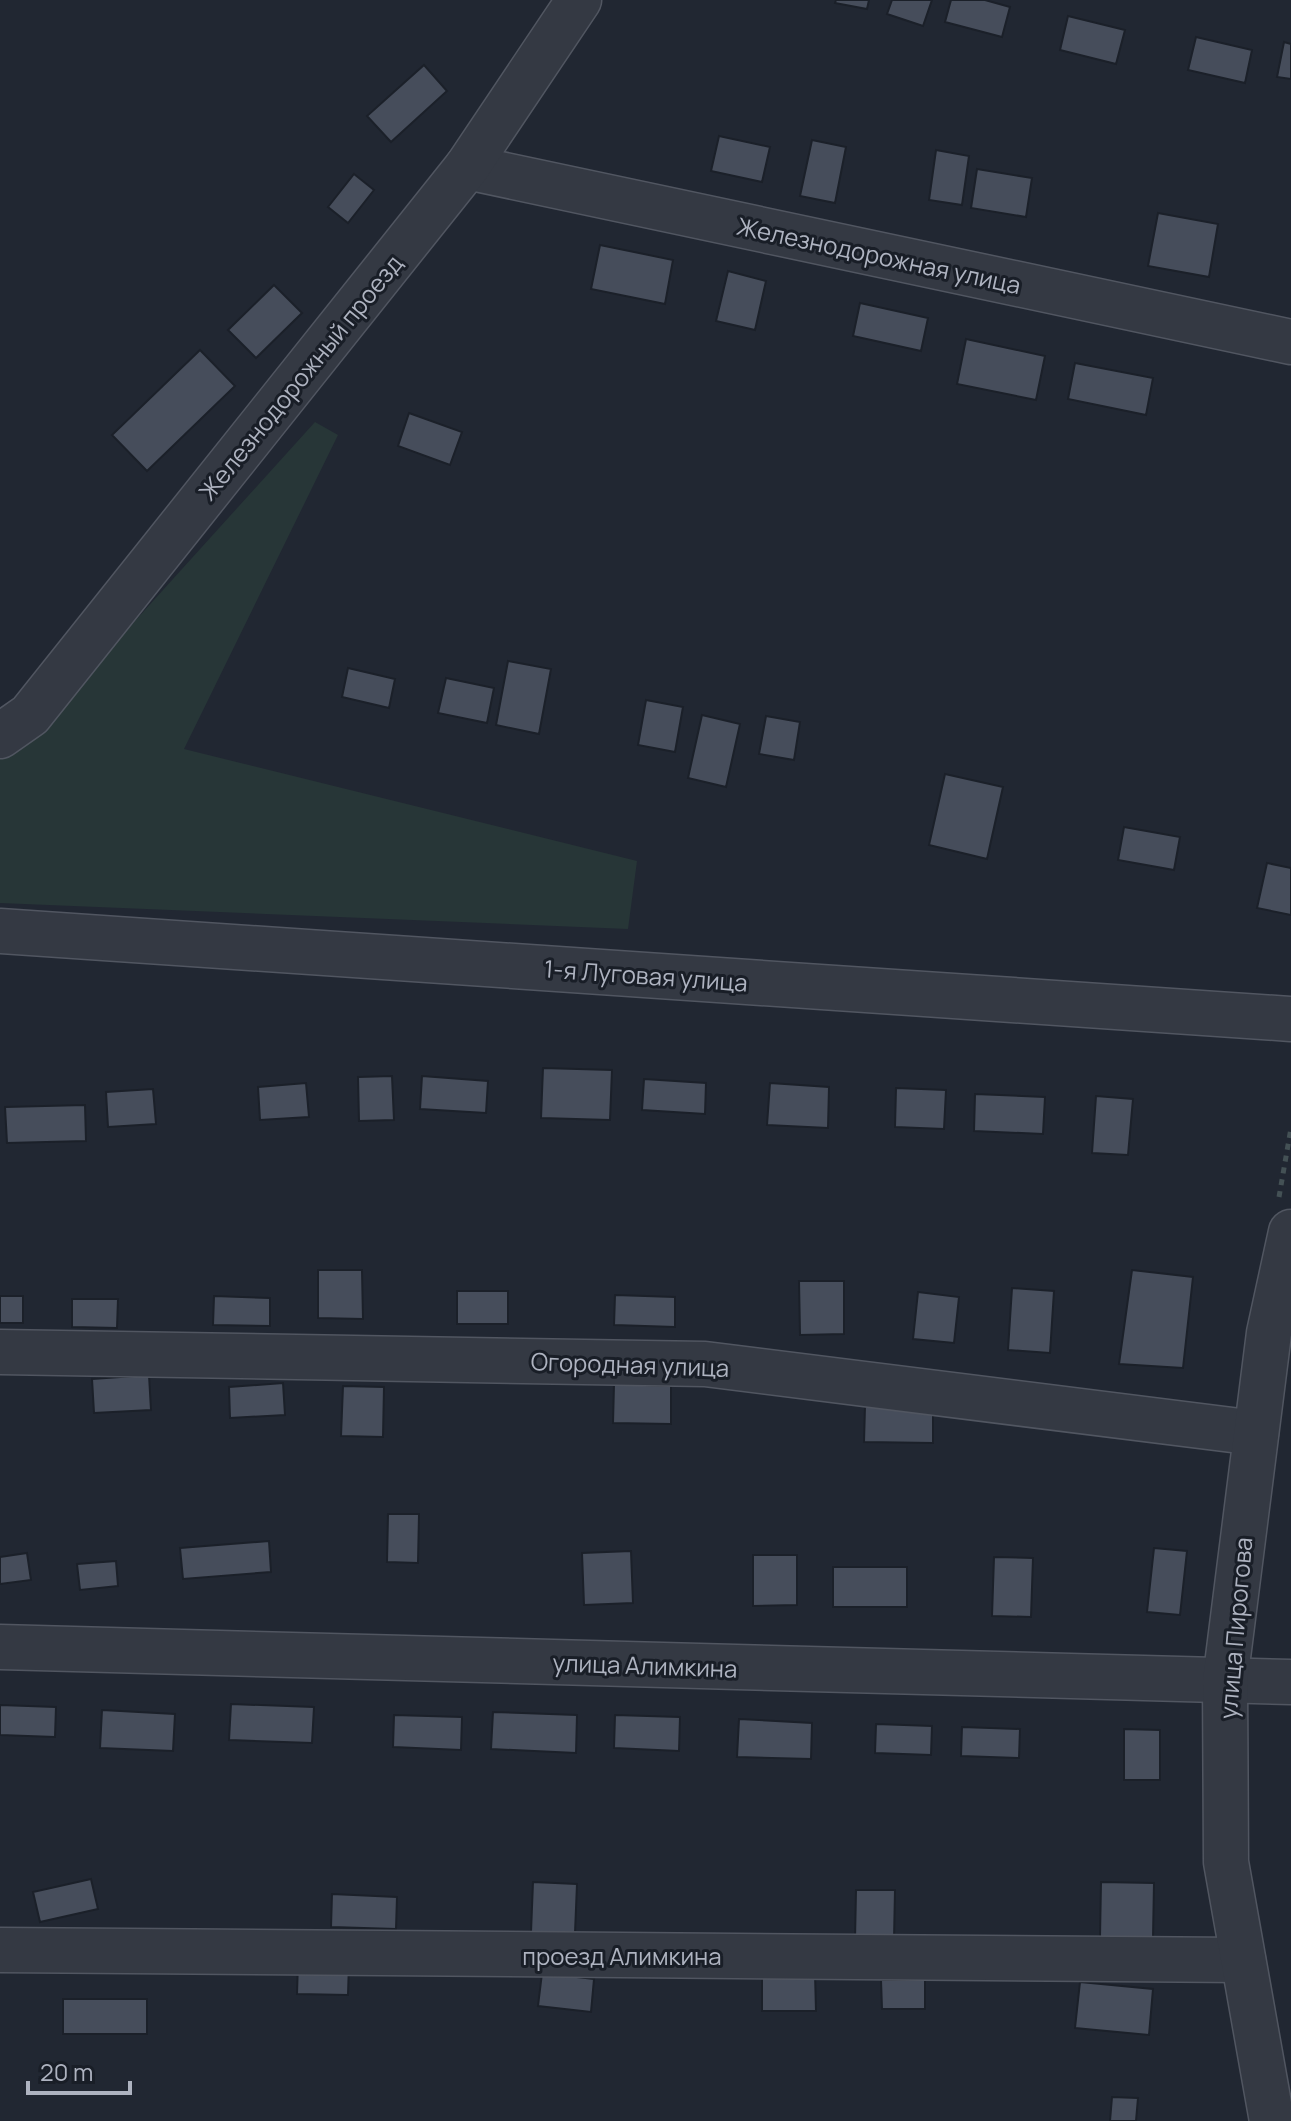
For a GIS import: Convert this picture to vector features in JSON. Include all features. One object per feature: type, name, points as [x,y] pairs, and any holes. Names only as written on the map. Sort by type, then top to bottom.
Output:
[{"type":"street","name":"Железнодорожный проезд","points":[[0,736],[30,715],[467,167],[579,0]]},
{"type":"street","name":"Железнодорожная улица","points":[[467,167],[1291,342]]},
{"type":"street","name":"1-я Луговая улица","points":[[0,931],[1291,1019]]},
{"type":"street","name":"улица Пирогова","points":[[1272,2121],[1226,1862],[1225,1681],[1269,1333],[1291,1232]]},
{"type":"street","name":"Огородная улица","points":[[0,1352],[705,1364],[1256,1433]]},
{"type":"street","name":"улица Алимкина","points":[[0,1647],[1291,1682]]},
{"type":"street","name":"проезд Алимкина","points":[[0,1950],[1243,1960]]},
{"type":"shaded area","points":[[315,422],[338,435],[184,749],[637,861],[628,929],[0,903],[0,754],[40,726]]},
{"type":"building","points":[[836,0],[869,0],[867,9],[835,3]]},
{"type":"building","points":[[892,0],[932,0],[923,26],[887,14]]},
{"type":"building","points":[[951,0],[985,0],[1010,7],[1002,37],[945,22]]},
{"type":"building","points":[[1068,16],[1125,30],[1116,64],[1060,50]]},
{"type":"building","points":[[1196,37],[1252,50],[1245,83],[1188,70]]},
{"type":"building","points":[[1284,42],[1291,44],[1291,79],[1277,77]]},
{"type":"building","points":[[424,65],[447,91],[391,142],[367,116]]},
{"type":"building","points":[[719,136],[770,147],[762,182],[711,171]]},
{"type":"building","points":[[812,140],[846,147],[835,203],[800,196]]},
{"type":"building","points":[[936,150],[969,156],[962,205],[929,200]]},
{"type":"building","points":[[977,169],[1032,178],[1026,217],[971,208]]},
{"type":"building","points":[[354,174],[374,190],[348,223],[328,207]]},
{"type":"building","points":[[1158,213],[1218,224],[1209,277],[1148,266]]},
{"type":"building","points":[[600,245],[673,260],[665,304],[591,289]]},
{"type":"building","points":[[728,271],[766,281],[755,330],[716,321]]},
{"type":"building","points":[[274,285],[302,313],[256,358],[228,330]]},
{"type":"building","points":[[860,303],[928,318],[921,351],[853,336]]},
{"type":"building","points":[[966,339],[1045,356],[1036,400],[957,384]]},
{"type":"building","points":[[200,350],[235,386],[147,471],[112,435]]},
{"type":"building","points":[[1075,363],[1153,378],[1146,415],[1068,399]]},
{"type":"building","points":[[409,413],[462,432],[450,465],[398,446]]},
{"type":"building","points":[[508,661],[551,669],[539,734],[496,725]]},
{"type":"building","points":[[348,668],[395,679],[389,708],[342,697]]},
{"type":"building","points":[[446,678],[494,688],[487,723],[438,713]]},
{"type":"building","points":[[646,700],[683,707],[675,752],[638,745]]},
{"type":"building","points":[[702,715],[740,724],[726,787],[688,778]]},
{"type":"building","points":[[766,716],[800,722],[794,760],[759,754]]},
{"type":"building","points":[[945,774],[1003,787],[987,859],[929,845]]},
{"type":"building","points":[[1124,827],[1180,837],[1174,870],[1118,860]]},
{"type":"building","points":[[1267,863],[1291,868],[1291,915],[1257,908]]},
{"type":"building","points":[[543,1068],[612,1070],[610,1120],[541,1118]]},
{"type":"building","points":[[392,1076],[394,1120],[359,1121],[358,1077]]},
{"type":"building","points":[[422,1076],[488,1081],[486,1113],[420,1109]]},
{"type":"building","points":[[644,1079],[706,1083],[705,1114],[642,1110]]},
{"type":"building","points":[[306,1083],[309,1117],[260,1120],[258,1087]]},
{"type":"building","points":[[770,1083],[829,1087],[828,1128],[767,1125]]},
{"type":"building","points":[[896,1088],[946,1090],[944,1129],[895,1127]]},
{"type":"building","points":[[153,1089],[156,1124],[108,1127],[106,1092]]},
{"type":"building","points":[[975,1094],[1045,1097],[1043,1134],[974,1131]]},
{"type":"building","points":[[1096,1096],[1133,1099],[1128,1155],[1092,1153]]},
{"type":"building","points":[[85,1105],[86,1141],[7,1143],[5,1107]]},
{"type":"building","points":[[318,1270],[362,1270],[363,1319],[318,1318]]},
{"type":"building","points":[[1132,1270],[1193,1277],[1183,1368],[1119,1364]]},
{"type":"building","points":[[799,1281],[844,1281],[844,1334],[800,1335]]},
{"type":"building","points":[[1012,1288],[1054,1291],[1050,1353],[1008,1350]]},
{"type":"building","points":[[457,1291],[508,1291],[508,1324],[457,1324]]},
{"type":"building","points":[[918,1292],[959,1297],[954,1343],[913,1339]]},
{"type":"building","points":[[615,1295],[675,1297],[675,1327],[614,1325]]},
{"type":"building","points":[[0,1296],[23,1296],[23,1323],[0,1323]]},
{"type":"building","points":[[214,1296],[270,1298],[270,1326],[213,1325]]},
{"type":"building","points":[[72,1299],[118,1299],[117,1328],[72,1327]]},
{"type":"building","points":[[149,1375],[151,1410],[94,1413],[92,1379]]},
{"type":"building","points":[[283,1383],[285,1415],[230,1418],[229,1387]]},
{"type":"building","points":[[614,1384],[671,1386],[671,1424],[613,1423]]},
{"type":"building","points":[[343,1386],[384,1387],[383,1437],[341,1436]]},
{"type":"building","points":[[865,1406],[933,1407],[933,1443],[864,1442]]},
{"type":"building","points":[[388,1514],[419,1514],[418,1563],[387,1562]]},
{"type":"building","points":[[269,1541],[271,1572],[183,1579],[180,1548]]},
{"type":"building","points":[[1154,1548],[1187,1551],[1180,1615],[1147,1612]]},
{"type":"building","points":[[631,1551],[633,1603],[584,1605],[582,1553]]},
{"type":"building","points":[[27,1553],[31,1580],[0,1584],[0,1557]]},
{"type":"building","points":[[753,1555],[797,1555],[797,1605],[753,1606]]},
{"type":"building","points":[[994,1557],[1033,1558],[1031,1617],[992,1616]]},
{"type":"building","points":[[116,1561],[118,1586],[80,1590],[77,1564]]},
{"type":"building","points":[[833,1567],[907,1567],[907,1607],[833,1607]]},
{"type":"building","points":[[231,1704],[314,1707],[312,1743],[229,1740]]},
{"type":"building","points":[[0,1705],[56,1707],[55,1737],[0,1735]]},
{"type":"building","points":[[102,1710],[175,1714],[173,1751],[100,1748]]},
{"type":"building","points":[[493,1712],[577,1715],[576,1753],[491,1749]]},
{"type":"building","points":[[394,1715],[462,1717],[461,1750],[393,1747]]},
{"type":"building","points":[[615,1715],[680,1717],[679,1751],[614,1748]]},
{"type":"building","points":[[739,1719],[812,1723],[811,1759],[737,1757]]},
{"type":"building","points":[[876,1724],[932,1726],[931,1755],[875,1753]]},
{"type":"building","points":[[962,1727],[1020,1729],[1019,1758],[961,1756]]},
{"type":"building","points":[[1124,1729],[1160,1730],[1160,1780],[1124,1780]]},
{"type":"building","points":[[91,1879],[98,1909],[40,1922],[33,1892]]},
{"type":"building","points":[[533,1882],[577,1884],[575,1933],[531,1932]]},
{"type":"building","points":[[1101,1882],[1154,1883],[1153,1938],[1100,1937]]},
{"type":"building","points":[[856,1890],[895,1890],[894,1940],[855,1940]]},
{"type":"building","points":[[332,1894],[397,1897],[396,1929],[331,1927]]},
{"type":"building","points":[[298,1961],[349,1963],[348,1995],[297,1994]]},
{"type":"building","points":[[542,1973],[594,1979],[591,2012],[538,2006]]},
{"type":"building","points":[[815,1973],[816,2011],[762,2011],[762,1974]]},
{"type":"building","points":[[881,1980],[925,1980],[925,2009],[882,2009]]},
{"type":"building","points":[[1080,1982],[1153,1989],[1149,2035],[1075,2028]]},
{"type":"building","points":[[63,1999],[147,1999],[147,2034],[63,2034]]},
{"type":"building","points":[[1112,2097],[1138,2098],[1136,2121],[1110,2121]]}]
